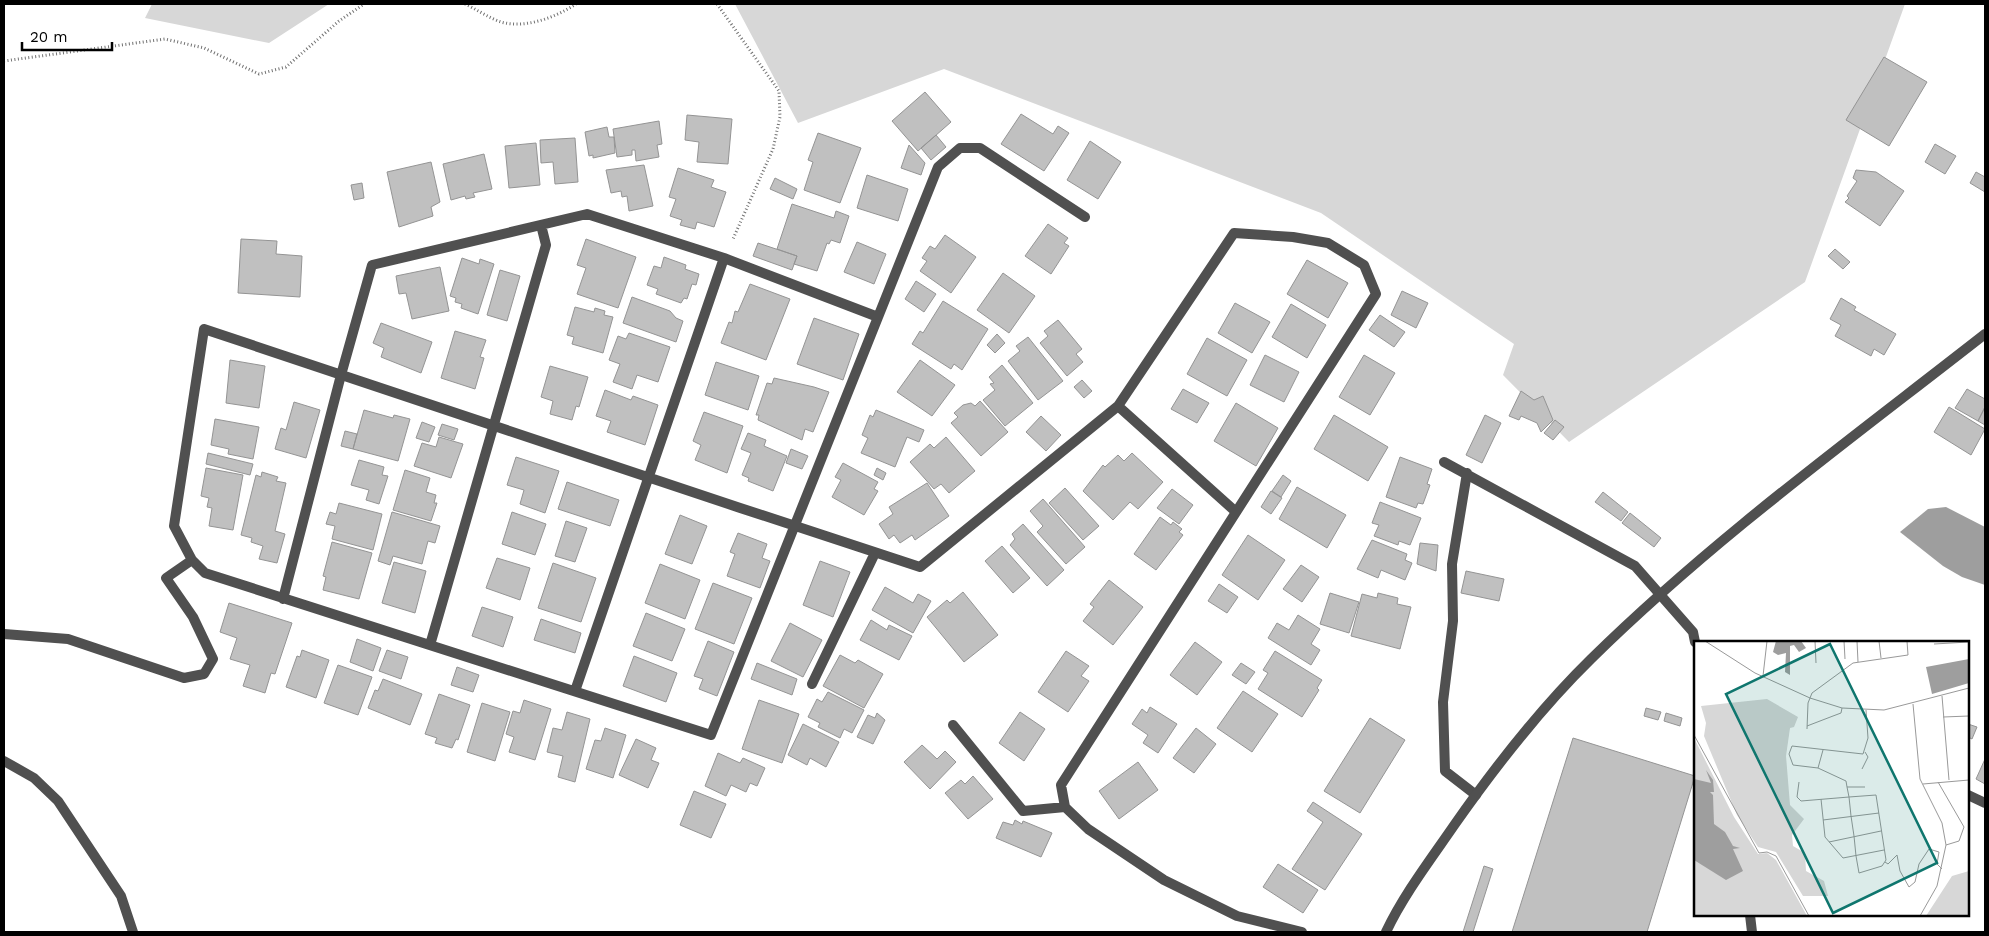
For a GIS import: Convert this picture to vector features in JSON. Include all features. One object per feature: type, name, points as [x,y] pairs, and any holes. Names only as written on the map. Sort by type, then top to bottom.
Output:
[{"type":"street","points":[[1084,217],[980,148],[960,148],[938,167],[795,526],[711,735],[205,574],[192,560],[174,526],[204,329],[795,526],[920,567],[1118,406],[1234,233],[1293,237],[1328,243],[1364,265],[1376,294],[1060,785],[1065,807],[1088,829],[1164,880],[1237,916],[1302,932]]},
{"type":"street","points":[[283,598],[341,374],[372,265],[587,214],[724,258],[878,317]]},
{"type":"street","points":[[430,645],[546,245],[541,225]]},
{"type":"street","points":[[575,691],[724,258]]},
{"type":"street","points":[[1386,932],[1423,869],[1476,794],[1506,755],[1590,660],[1732,532],[1985,334]]},
{"type":"street","points":[[1118,406],[1236,512]]},
{"type":"street","points":[[1444,462],[1635,566],[1693,632],[1695,641]]},
{"type":"street","points":[[1467,473],[1452,564],[1453,621],[1443,712],[1445,771],[1476,794]]},
{"type":"street","points":[[812,684],[875,552]]},
{"type":"street","points":[[4,634],[68,640],[184,678],[204,674],[214,659],[193,617],[166,578],[192,560]]},
{"type":"street","points":[[953,725],[1023,810],[1065,807]]},
{"type":"street","points":[[4,761],[34,778],[58,801],[121,896],[133,932]]},
{"type":"street","points":[[1969,795],[1985,803]]},
{"type":"street","points":[[1750,916],[1752,932]]},
{"type":"path","points":[[4,61],[165,39],[204,48],[258,74],[286,67],[340,21],[364,4]]},
{"type":"path","points":[[465,4],[501,22],[523,23],[557,16],[576,4]]},
{"type":"path","points":[[717,4],[779,91],[780,117],[773,149],[724,258]]},
{"type":"shaded area","points":[[152,4],[329,4],[269,43],[145,18]]},
{"type":"shaded area","points":[[735,4],[1905,4],[1805,282],[1569,442],[1503,375],[1514,344],[1321,213],[944,69],[798,123]]},
{"type":"shaded area","points":[[1946,507],[1985,527],[1985,585],[1962,577],[1943,566],[1900,532],[1928,509]]},
{"type":"building","points":[[1884,57],[1927,82],[1889,146],[1846,120]]},
{"type":"building","points":[[925,92],[951,122],[918,151],[892,121]]},
{"type":"building","points":[[1021,114],[1053,134],[1058,126],[1069,133],[1044,171],[1001,144]]},
{"type":"building","points":[[687,115],[732,119],[728,164],[697,162],[699,142],[685,140]]},
{"type":"building","points":[[659,121],[662,144],[657,145],[659,157],[636,161],[635,150],[632,150],[632,155],[617,157],[613,129]]},
{"type":"building","points":[[607,127],[609,137],[614,137],[615,153],[593,158],[593,155],[589,156],[585,132]]},
{"type":"building","points":[[818,133],[861,148],[840,203],[804,190],[813,162],[808,160]]},
{"type":"building","points":[[936,135],[946,147],[931,160],[921,148]]},
{"type":"building","points":[[575,138],[578,182],[555,184],[553,162],[541,163],[540,140]]},
{"type":"building","points":[[1090,141],[1121,162],[1098,199],[1067,180]]},
{"type":"building","points":[[536,143],[540,185],[509,188],[505,146]]},
{"type":"building","points":[[1935,144],[1956,156],[1945,174],[1925,162]]},
{"type":"building","points":[[909,145],[925,163],[921,175],[901,168]]},
{"type":"building","points":[[484,154],[492,189],[473,193],[475,197],[466,199],[465,196],[451,200],[443,164]]},
{"type":"building","points":[[431,162],[440,202],[431,207],[433,216],[399,227],[387,172]]},
{"type":"building","points":[[644,165],[653,206],[629,211],[627,196],[622,197],[621,191],[611,193],[606,170]]},
{"type":"building","points":[[678,168],[714,180],[711,187],[726,192],[714,227],[697,222],[695,229],[680,225],[682,220],[670,216],[676,199],[669,197]]},
{"type":"building","points":[[1856,170],[1876,172],[1904,191],[1880,226],[1845,202],[1857,181],[1853,178]]},
{"type":"building","points":[[1976,172],[1985,177],[1985,192],[1970,183]]},
{"type":"building","points":[[867,175],[908,189],[898,221],[857,208]]},
{"type":"building","points":[[775,178],[797,189],[793,199],[770,189]]},
{"type":"building","points":[[362,183],[364,198],[354,200],[351,185]]},
{"type":"building","points":[[792,204],[834,218],[836,211],[849,216],[840,243],[831,240],[829,244],[827,243],[817,271],[794,264],[797,256],[777,249]]},
{"type":"building","points":[[1048,224],[1068,238],[1064,243],[1069,246],[1051,274],[1025,256]]},
{"type":"building","points":[[945,235],[976,257],[951,293],[920,271],[927,261],[922,258],[930,246],[935,249]]},
{"type":"building","points":[[241,239],[277,241],[276,254],[302,256],[300,297],[238,293]]},
{"type":"building","points":[[586,239],[636,257],[618,308],[577,294],[586,268],[577,265]]},
{"type":"building","points":[[857,242],[886,254],[874,284],[844,272]]},
{"type":"building","points":[[758,243],[797,256],[792,270],[753,256]]},
{"type":"building","points":[[1835,249],[1850,262],[1843,269],[1828,256]]},
{"type":"building","points":[[664,257],[686,265],[685,269],[699,274],[696,285],[692,284],[687,299],[684,298],[681,303],[656,294],[658,289],[647,285],[654,266],[661,268]]},
{"type":"building","points":[[462,258],[479,264],[480,259],[494,264],[478,314],[461,308],[462,304],[455,302],[456,298],[450,296]]},
{"type":"building","points":[[1307,260],[1348,283],[1328,318],[1287,294]]},
{"type":"building","points":[[440,267],[449,311],[412,319],[406,293],[399,294],[396,276]]},
{"type":"building","points":[[500,270],[520,276],[507,321],[487,315]]},
{"type":"building","points":[[1003,273],[1035,296],[1009,333],[977,310]]},
{"type":"building","points":[[916,281],[936,294],[924,312],[905,299]]},
{"type":"building","points":[[750,284],[790,299],[766,360],[721,343],[729,322],[732,323],[735,311],[738,312]]},
{"type":"building","points":[[1402,291],[1428,303],[1416,328],[1391,315]]},
{"type":"building","points":[[632,297],[670,311],[676,318],[683,321],[676,342],[623,323]]},
{"type":"building","points":[[1841,298],[1856,307],[1854,310],[1896,334],[1884,355],[1874,349],[1871,356],[1835,336],[1841,325],[1830,319]]},
{"type":"building","points":[[943,301],[988,329],[962,370],[954,364],[951,369],[912,344],[920,331],[923,333]]},
{"type":"building","points":[[1235,303],[1270,322],[1252,353],[1218,333]]},
{"type":"building","points":[[1291,304],[1326,325],[1307,358],[1272,337]]},
{"type":"building","points":[[575,307],[594,312],[595,308],[605,311],[604,315],[613,317],[603,353],[572,344],[574,337],[567,335]]},
{"type":"building","points":[[1380,315],[1405,332],[1394,347],[1369,330]]},
{"type":"building","points":[[814,318],[859,334],[843,380],[797,364]]},
{"type":"building","points":[[1058,320],[1082,349],[1076,354],[1083,362],[1067,376],[1040,343],[1048,336],[1044,331]]},
{"type":"building","points":[[381,323],[432,342],[421,373],[381,357],[384,348],[373,343]]},
{"type":"building","points":[[455,331],[486,340],[480,357],[484,358],[475,389],[441,378]]},
{"type":"building","points":[[629,333],[670,347],[658,382],[637,375],[632,389],[613,382],[620,364],[609,360],[618,336],[626,339]]},
{"type":"building","points":[[997,334],[1005,343],[995,353],[987,345]]},
{"type":"building","points":[[1028,337],[1063,381],[1038,400],[1008,361],[1020,351],[1016,346]]},
{"type":"building","points":[[1207,338],[1247,360],[1227,396],[1187,374]]},
{"type":"building","points":[[1265,355],[1299,372],[1284,402],[1250,385]]},
{"type":"building","points":[[1364,355],[1395,373],[1370,415],[1339,397]]},
{"type":"building","points":[[230,360],[265,366],[259,408],[226,403]]},
{"type":"building","points":[[920,360],[955,385],[932,416],[897,392]]},
{"type":"building","points":[[716,362],[759,376],[748,410],[705,395]]},
{"type":"building","points":[[1002,365],[1033,403],[1005,426],[983,400],[995,390],[990,384],[994,383],[989,377]]},
{"type":"building","points":[[550,366],[588,377],[579,407],[576,406],[572,420],[550,414],[553,401],[541,397]]},
{"type":"building","points":[[774,378],[829,392],[813,432],[805,429],[802,440],[758,420],[759,415],[756,415],[767,383],[772,384]]},
{"type":"building","points":[[1082,380],[1092,391],[1084,398],[1074,387]]},
{"type":"building","points":[[1183,389],[1209,403],[1197,423],[1171,409]]},
{"type":"building","points":[[1967,389],[1985,399],[1985,407],[1978,421],[1955,408]]},
{"type":"building","points":[[605,390],[631,400],[633,396],[658,405],[645,445],[607,432],[611,421],[596,416]]},
{"type":"building","points":[[1521,391],[1534,400],[1543,396],[1553,420],[1541,432],[1537,423],[1521,416],[1519,420],[1509,416]]},
{"type":"building","points":[[980,401],[1008,432],[981,456],[951,423],[958,417],[954,413],[963,405],[971,403],[975,406]]},
{"type":"building","points":[[294,402],[320,410],[306,458],[275,449],[281,428],[286,430]]},
{"type":"building","points":[[1236,403],[1278,428],[1256,466],[1214,441]]},
{"type":"building","points":[[1949,407],[1985,429],[1971,455],[1934,432]]},
{"type":"building","points":[[1985,407],[1985,425],[1978,421]]},
{"type":"building","points":[[364,410],[393,418],[394,415],[410,419],[398,461],[353,449]]},
{"type":"building","points":[[876,410],[924,430],[919,442],[907,437],[895,467],[861,453],[868,438],[862,435],[870,415],[873,417]]},
{"type":"building","points":[[704,412],[743,426],[727,473],[695,460],[701,445],[693,441]]},
{"type":"building","points":[[1334,415],[1388,447],[1368,481],[1314,449]]},
{"type":"building","points":[[1485,415],[1501,423],[1482,463],[1466,455]]},
{"type":"building","points":[[1041,416],[1061,435],[1046,451],[1026,432]]},
{"type":"building","points":[[215,419],[259,427],[253,459],[228,454],[229,449],[211,445]]},
{"type":"building","points":[[1555,420],[1564,427],[1553,440],[1544,433]]},
{"type":"building","points":[[422,422],[435,427],[429,442],[416,438]]},
{"type":"building","points":[[442,424],[458,429],[454,440],[438,435]]},
{"type":"building","points":[[345,431],[357,434],[353,449],[341,446]]},
{"type":"building","points":[[748,433],[766,440],[764,446],[787,456],[773,491],[748,481],[749,478],[742,475],[751,453],[741,449]]},
{"type":"building","points":[[439,437],[463,444],[451,478],[414,466],[422,443],[436,447]]},
{"type":"building","points":[[946,437],[975,471],[949,493],[941,484],[934,489],[910,462],[930,444],[934,448]]},
{"type":"building","points":[[791,449],[808,456],[802,469],[786,463]]},
{"type":"building","points":[[208,453],[253,464],[250,475],[206,464]]},
{"type":"building","points":[[1132,453],[1163,482],[1138,509],[1130,502],[1113,520],[1083,491],[1103,465],[1105,467],[1118,455],[1124,461]]},
{"type":"building","points":[[516,457],[559,471],[545,513],[520,504],[524,490],[507,485]]},
{"type":"building","points":[[1400,457],[1432,469],[1427,484],[1430,485],[1423,504],[1418,503],[1416,508],[1386,497]]},
{"type":"building","points":[[359,460],[384,467],[382,475],[388,476],[379,504],[366,500],[369,490],[351,485]]},
{"type":"building","points":[[843,463],[878,482],[874,489],[878,491],[864,515],[832,497],[841,480],[835,477]]},
{"type":"building","points":[[206,468],[243,475],[233,530],[209,526],[212,508],[207,507],[209,498],[201,496]]},
{"type":"building","points":[[877,468],[886,473],[883,480],[874,475]]},
{"type":"building","points":[[405,470],[430,478],[426,492],[436,495],[434,503],[437,503],[431,521],[393,510]]},
{"type":"building","points":[[262,472],[278,477],[276,481],[286,483],[275,531],[285,534],[277,563],[259,559],[263,546],[251,542],[252,538],[241,535],[256,475],[261,477]]},
{"type":"building","points":[[1283,475],[1291,481],[1281,497],[1272,491]]},
{"type":"building","points":[[567,482],[619,500],[610,526],[558,509]]},
{"type":"building","points":[[927,483],[949,516],[915,540],[912,535],[900,543],[894,535],[889,539],[879,524],[893,514],[889,507]]},
{"type":"building","points":[[1297,487],[1346,515],[1327,548],[1279,519]]},
{"type":"building","points":[[1065,488],[1099,526],[1083,540],[1049,503]]},
{"type":"building","points":[[1172,489],[1193,505],[1179,524],[1157,508]]},
{"type":"building","points":[[1271,491],[1282,498],[1271,514],[1261,507]]},
{"type":"building","points":[[1603,492],[1628,512],[1621,521],[1595,502]]},
{"type":"building","points":[[1043,499],[1085,547],[1066,564],[1037,532],[1043,526],[1030,511]]},
{"type":"building","points":[[1380,502],[1421,518],[1410,545],[1399,541],[1398,545],[1374,536],[1379,525],[1372,523]]},
{"type":"building","points":[[339,503],[382,514],[373,550],[332,539],[335,526],[326,524],[330,512],[336,514]]},
{"type":"building","points":[[392,512],[440,526],[435,543],[428,541],[422,564],[393,556],[390,565],[378,561]]},
{"type":"building","points":[[512,512],[546,524],[535,555],[502,544]]},
{"type":"building","points":[[1630,513],[1661,538],[1654,547],[1622,523]]},
{"type":"building","points":[[680,515],[707,526],[692,564],[665,554]]},
{"type":"building","points":[[1160,517],[1171,525],[1173,522],[1182,529],[1179,532],[1183,535],[1156,570],[1134,554]]},
{"type":"building","points":[[566,521],[587,528],[575,562],[555,556]]},
{"type":"building","points":[[1023,524],[1064,570],[1047,586],[1010,545],[1015,539],[1012,534]]},
{"type":"building","points":[[738,533],[767,544],[762,558],[770,561],[760,588],[727,576],[735,554],[730,552]]},
{"type":"building","points":[[1248,535],[1285,560],[1258,600],[1222,575]]},
{"type":"building","points":[[1372,540],[1407,554],[1405,560],[1412,563],[1405,580],[1381,570],[1378,578],[1357,569]]},
{"type":"building","points":[[332,542],[372,553],[359,599],[323,590],[326,577],[323,576]]},
{"type":"building","points":[[1420,543],[1438,545],[1436,571],[1417,564]]},
{"type":"building","points":[[1002,546],[1030,578],[1013,593],[985,561]]},
{"type":"building","points":[[497,558],[530,568],[520,600],[486,588]]},
{"type":"building","points":[[820,561],[850,572],[833,617],[803,605]]},
{"type":"building","points":[[394,562],[426,571],[415,613],[382,603]]},
{"type":"building","points":[[553,563],[596,578],[581,622],[538,608]]},
{"type":"building","points":[[660,564],[700,580],[685,619],[645,603]]},
{"type":"building","points":[[1301,565],[1319,577],[1302,602],[1283,589]]},
{"type":"building","points":[[1466,571],[1504,579],[1499,601],[1461,593]]},
{"type":"building","points":[[1109,580],[1143,607],[1113,645],[1083,621],[1094,607],[1090,604]]},
{"type":"building","points":[[713,583],[752,598],[734,644],[695,629]]},
{"type":"building","points":[[1219,584],[1238,597],[1227,613],[1208,601]]},
{"type":"building","points":[[885,587],[913,603],[918,594],[931,601],[913,633],[872,610]]},
{"type":"building","points":[[963,592],[998,635],[964,662],[927,617],[947,600],[950,603]]},
{"type":"building","points":[[1330,593],[1359,602],[1349,633],[1320,624]]},
{"type":"building","points":[[1378,593],[1398,598],[1397,604],[1411,607],[1400,649],[1351,636],[1362,594],[1377,598]]},
{"type":"building","points":[[229,603],[292,623],[275,674],[271,673],[265,693],[243,686],[250,665],[230,659],[237,638],[220,632]]},
{"type":"building","points":[[482,607],[513,617],[503,647],[472,636]]},
{"type":"building","points":[[646,613],[685,629],[672,661],[633,646]]},
{"type":"building","points":[[1298,615],[1320,629],[1311,644],[1320,650],[1311,665],[1268,638],[1277,623],[1289,630]]},
{"type":"building","points":[[541,619],[581,633],[575,653],[534,640]]},
{"type":"building","points":[[871,620],[887,630],[889,625],[912,636],[899,660],[860,640]]},
{"type":"building","points":[[790,623],[822,640],[803,677],[771,661]]},
{"type":"building","points":[[357,639],[381,648],[373,671],[350,662]]},
{"type":"building","points":[[708,641],[734,652],[717,696],[699,689],[703,679],[694,676]]},
{"type":"building","points":[[1195,642],[1222,662],[1197,695],[1170,675]]},
{"type":"building","points":[[302,650],[329,660],[316,698],[286,687],[297,656],[300,657]]},
{"type":"building","points":[[387,650],[408,657],[401,679],[379,671]]},
{"type":"building","points":[[1066,651],[1089,666],[1081,676],[1089,681],[1068,712],[1038,692]]},
{"type":"building","points":[[1275,651],[1322,680],[1317,688],[1319,690],[1302,717],[1258,689],[1268,673],[1263,670]]},
{"type":"building","points":[[840,655],[855,663],[858,660],[883,674],[864,708],[823,686]]},
{"type":"building","points":[[634,656],[677,673],[666,702],[623,686]]},
{"type":"building","points":[[757,663],[797,679],[792,695],[751,679]]},
{"type":"building","points":[[1241,663],[1255,672],[1246,684],[1232,675]]},
{"type":"building","points":[[338,665],[372,677],[358,715],[324,703]]},
{"type":"building","points":[[457,667],[479,675],[473,692],[451,685]]},
{"type":"building","points":[[383,679],[422,694],[410,725],[368,708],[375,690],[378,691]]},
{"type":"building","points":[[1243,691],[1278,714],[1252,752],[1217,728]]},
{"type":"building","points":[[828,692],[864,710],[852,733],[844,729],[840,738],[818,727],[820,723],[808,717],[817,699],[822,702]]},
{"type":"building","points":[[439,694],[470,705],[458,740],[456,739],[452,748],[435,743],[437,738],[425,734]]},
{"type":"building","points":[[524,700],[551,709],[535,760],[509,752],[514,737],[506,734],[513,711],[520,713]]},
{"type":"building","points":[[759,700],[799,714],[782,763],[742,749]]},
{"type":"building","points":[[482,703],[510,712],[495,761],[467,752]]},
{"type":"building","points":[[1150,707],[1177,724],[1158,753],[1143,743],[1148,735],[1132,724],[1142,709],[1147,713]]},
{"type":"building","points":[[1646,708],[1661,712],[1658,720],[1644,716]]},
{"type":"building","points":[[567,712],[590,719],[575,782],[558,777],[563,756],[547,752],[553,728],[562,730]]},
{"type":"building","points":[[1020,712],[1045,729],[1024,761],[999,743]]},
{"type":"building","points":[[877,713],[885,720],[873,744],[857,737],[868,715],[875,718]]},
{"type":"building","points":[[1666,713],[1682,718],[1680,726],[1664,721]]},
{"type":"building","points":[[1370,718],[1405,740],[1360,813],[1324,791]]},
{"type":"building","points":[[803,724],[839,742],[826,767],[810,758],[807,765],[788,755]]},
{"type":"building","points":[[1969,724],[1977,727],[1972,739],[1969,738]]},
{"type":"building","points":[[605,728],[626,735],[613,778],[586,769],[595,740],[601,741]]},
{"type":"building","points":[[1196,728],[1216,744],[1194,773],[1173,758]]},
{"type":"building","points":[[1573,738],[1694,776],[1647,932],[1512,932]]},
{"type":"building","points":[[636,739],[656,748],[651,760],[659,763],[648,788],[619,775]]},
{"type":"building","points":[[922,745],[937,759],[945,751],[956,762],[930,789],[904,762]]},
{"type":"building","points":[[718,753],[740,763],[743,758],[765,768],[757,786],[750,783],[746,792],[731,785],[726,796],[705,786]]},
{"type":"building","points":[[1985,759],[1985,784],[1976,779]]},
{"type":"building","points":[[1138,762],[1158,790],[1119,819],[1099,791]]},
{"type":"building","points":[[973,776],[993,799],[968,819],[945,793],[961,780],[965,784]]},
{"type":"building","points":[[694,791],[726,804],[711,838],[680,825]]},
{"type":"building","points":[[1313,802],[1362,834],[1325,890],[1292,869],[1323,822],[1307,811]]},
{"type":"building","points":[[1015,820],[1022,824],[1023,821],[1052,833],[1041,857],[996,838],[1003,822],[1013,825]]},
{"type":"building","points":[[1278,864],[1318,890],[1303,913],[1263,887]]},
{"type":"building","points":[[1484,866],[1493,869],[1473,932],[1463,932]]}]
